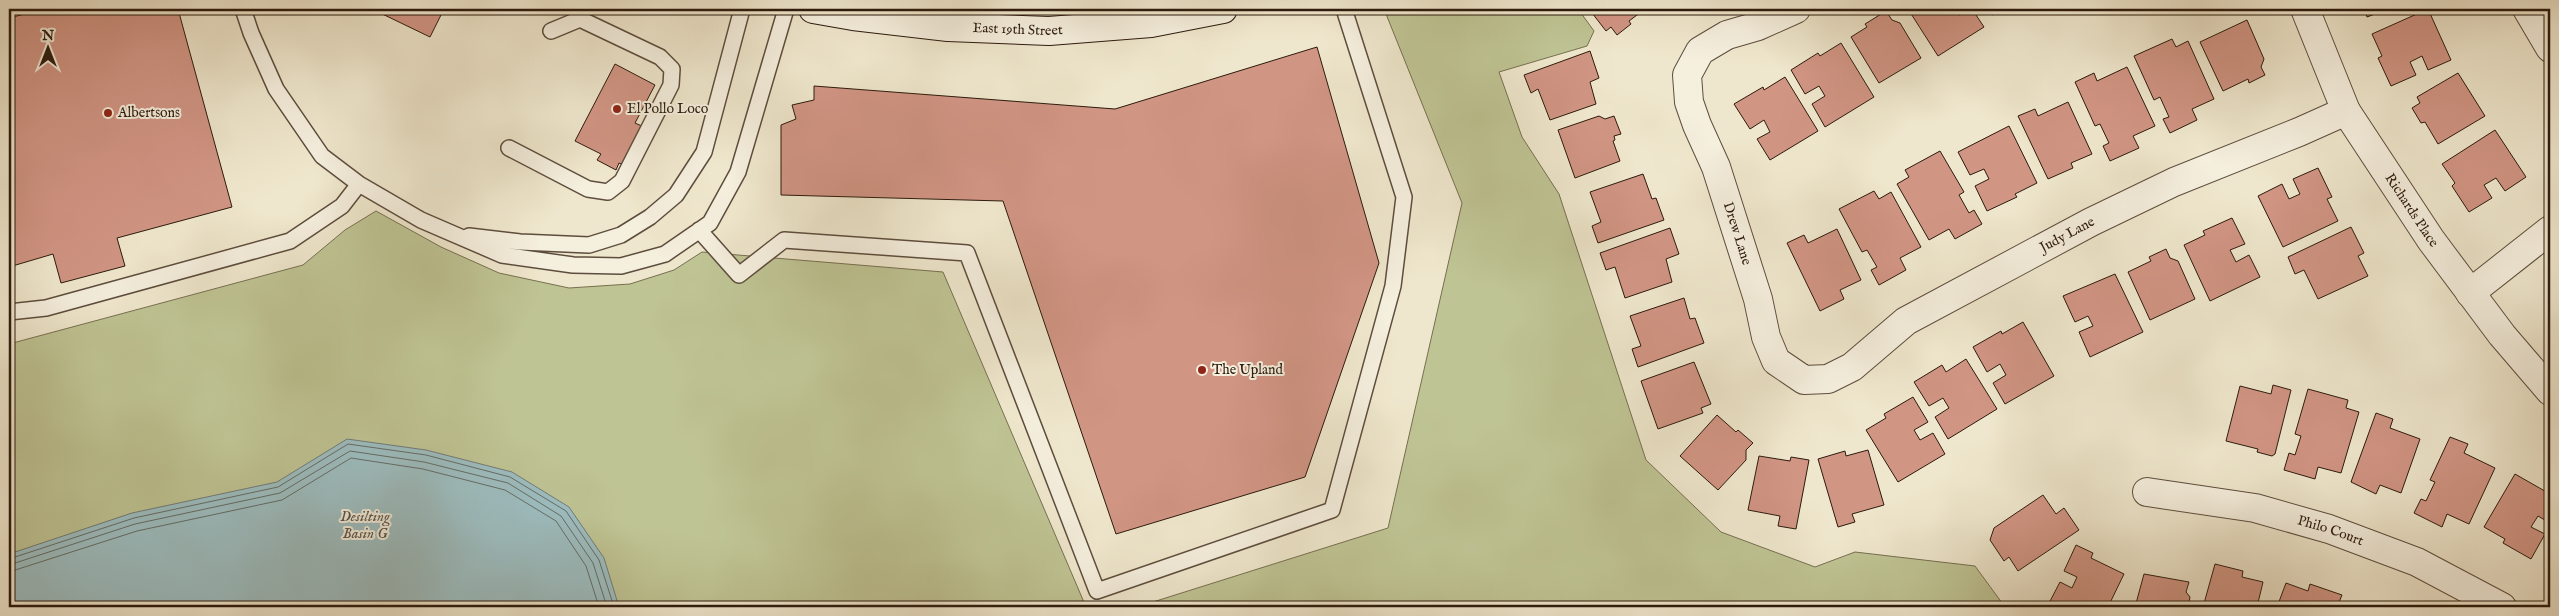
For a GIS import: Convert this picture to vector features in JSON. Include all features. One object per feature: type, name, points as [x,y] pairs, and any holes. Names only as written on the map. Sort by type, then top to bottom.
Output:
[{"type":"street","name":"East 19th Street","points":[[813,9],[853,16],[948,27],[1049,31],[1151,23],[1223,9]]},
{"type":"street","name":"Drew Lane","points":[[1796,9],[1758,26],[1727,35],[1700,51],[1687,75],[1689,102],[1696,126],[1716,167],[1758,300],[1766,337],[1776,361],[1804,380]]},
{"type":"street","name":"Richards Place","points":[[2305,9],[2346,111],[2400,195],[2470,293],[2502,336],[2550,391]]},
{"type":"street","points":[[2527,9],[2550,48]]},
{"type":"street","name":"Judy Lane","points":[[1804,380],[1828,379],[1852,367],[1906,321],[2091,222],[2174,182],[2346,111]]},
{"type":"street","points":[[2470,293],[2550,230]]},
{"type":"street","name":"Philo Court","points":[[2147,492],[2255,508],[2329,530],[2417,562],[2502,607]]},
{"type":"lane","points":[[243,9],[251,34],[276,89],[322,156],[359,184],[421,220],[502,255],[573,265],[621,266],[665,254],[710,223],[738,172],[786,9]]},
{"type":"lane","points":[[452,234],[520,242],[589,245],[621,235],[650,218],[676,195],[704,152],[742,9]]},
{"type":"lane","points":[[699,230],[738,275],[784,240],[967,253],[1097,592],[1332,510],[1393,286],[1404,197],[1344,9]]},
{"type":"lane","points":[[509,148],[588,189],[608,192],[622,182],[671,85],[672,69],[660,57],[580,19],[551,31]]},
{"type":"lane","points":[[9,312],[46,308],[290,241],[342,206],[359,184]]},
{"type":"green space","points":[[1384,9],[1578,9],[1594,31],[1587,46],[1499,72],[1522,137],[1559,194],[1646,460],[1721,532],[1815,567],[1855,552],[1975,566],[2005,607],[1137,607],[1388,528],[1462,203]]},
{"type":"green space","points":[[376,211],[441,247],[499,273],[569,288],[630,284],[674,270],[702,252],[943,272],[1086,607],[9,607],[9,344],[303,265],[345,230]]},
{"type":"water","name":"Desilting Basin G","points":[[347,439],[426,450],[512,472],[569,507],[604,558],[619,607],[9,607],[9,554],[132,513],[277,482]]},
{"type":"building","name":"Albertsons","points":[[44,9],[178,9],[232,207],[117,238],[125,266],[61,283],[53,254],[9,267],[9,18]]},
{"type":"building","points":[[372,9],[444,9],[430,37]]},
{"type":"building","points":[[1589,9],[1645,9],[1629,21],[1631,24],[1617,35],[1611,27],[1606,31]]},
{"type":"building","points":[[1908,9],[1955,9],[1959,15],[1972,9],[1984,27],[1938,56]]},
{"type":"building","points":[[1988,9],[2002,9],[1992,15]]},
{"type":"building","points":[[2364,9],[2388,9],[2367,17]]},
{"type":"building","points":[[2428,9],[2451,60],[2428,70],[2422,56],[2410,62],[2416,75],[2391,86],[2378,58],[2382,56],[2372,34]]},
{"type":"building","points":[[1886,11],[1892,20],[1900,23],[1921,58],[1879,83],[1851,37],[1867,27],[1865,24]]},
{"type":"building","points":[[2247,20],[2264,59],[2261,67],[2265,75],[2249,83],[2248,79],[2223,91],[2200,42]]},
{"type":"building","points":[[2172,39],[2176,47],[2188,41],[2214,99],[2192,109],[2197,120],[2170,133],[2163,119],[2169,117],[2160,97],[2154,100],[2134,56]]},
{"type":"building","points":[[1841,43],[1874,97],[1825,127],[1812,104],[1825,96],[1819,86],[1805,94],[1791,70],[1818,53],[1820,56]]},
{"type":"building","name":"The Upland","points":[[1317,47],[1379,263],[1305,477],[1116,534],[1003,201],[781,195],[781,125],[796,119],[792,105],[814,100],[814,86],[1115,109]]},
{"type":"building","points":[[1590,51],[1599,78],[1590,82],[1596,104],[1550,120],[1538,89],[1531,93],[1524,75]]},
{"type":"building","name":"El Pollo Loco","points":[[615,64],[655,85],[635,123],[644,127],[624,165],[619,163],[616,170],[597,160],[601,154],[575,141]]},
{"type":"building","points":[[2127,67],[2155,126],[2133,136],[2139,148],[2110,161],[2103,146],[2109,143],[2100,124],[2095,126],[2075,82],[2094,73],[2097,81]]},
{"type":"building","points":[[2458,73],[2485,116],[2438,144],[2425,122],[2421,123],[2412,108],[2420,103],[2417,97]]},
{"type":"building","points":[[1785,77],[1818,131],[1770,160],[1757,139],[1770,132],[1764,120],[1750,129],[1734,104],[1763,87],[1764,90]]},
{"type":"building","points":[[2068,102],[2092,154],[2071,163],[2073,168],[2048,179],[2018,116],[2035,109],[2038,116]]},
{"type":"building","points":[[1599,116],[1605,119],[1614,116],[1621,134],[1614,136],[1615,140],[1613,141],[1620,161],[1575,178],[1558,130]]},
{"type":"building","points":[[2009,126],[2037,183],[2015,194],[2017,197],[1987,211],[1975,186],[1989,179],[1984,169],[1970,175],[1958,152]]},
{"type":"building","points":[[2495,130],[2526,177],[2505,191],[2496,178],[2484,185],[2492,198],[2469,212],[2452,186],[2455,183],[2442,164]]},
{"type":"building","points":[[1940,151],[1964,192],[1959,195],[1969,213],[1974,210],[1982,224],[1955,239],[1949,229],[1929,240],[1897,184],[1909,177],[1905,170]]},
{"type":"building","points":[[2318,168],[2332,197],[2327,199],[2338,221],[2283,247],[2258,196],[2282,184],[2289,199],[2300,194],[2293,179]]},
{"type":"building","points":[[1643,174],[1652,199],[1656,198],[1664,220],[1598,243],[1592,226],[1601,222],[1590,192]]},
{"type":"building","points":[[1874,191],[1879,199],[1891,192],[1921,247],[1900,258],[1906,270],[1879,285],[1871,270],[1877,267],[1867,250],[1862,252],[1839,209]]},
{"type":"building","points":[[2232,218],[2245,244],[2230,250],[2236,262],[2249,255],[2260,277],[2210,301],[2184,245],[2205,235],[2203,231]]},
{"type":"building","points":[[2351,227],[2364,253],[2358,256],[2368,276],[2318,299],[2304,270],[2295,274],[2288,257]]},
{"type":"building","points":[[1670,228],[1679,254],[1666,259],[1672,282],[1625,298],[1615,267],[1606,270],[1600,253]]},
{"type":"building","points":[[1837,229],[1861,280],[1840,290],[1844,299],[1820,311],[1787,243],[1804,235],[1808,243]]},
{"type":"building","points":[[2166,249],[2170,258],[2178,261],[2195,299],[2150,320],[2128,272],[2151,261],[2149,257]]},
{"type":"building","points":[[2115,274],[2143,332],[2090,357],[2079,332],[2093,326],[2088,316],[2075,322],[2063,296]]},
{"type":"building","points":[[1684,298],[1690,319],[1695,318],[1704,343],[1638,367],[1632,349],[1641,346],[1630,316]]},
{"type":"building","points":[[2023,322],[2054,376],[2005,404],[1993,383],[2006,375],[2000,364],[1987,372],[1973,347],[2001,331],[2002,334]]},
{"type":"building","points":[[1966,359],[1997,409],[1948,439],[1935,417],[1949,408],[1943,398],[1929,406],[1914,382],[1942,365],[1946,372]]},
{"type":"building","points":[[1694,362],[1711,404],[1701,408],[1703,413],[1658,429],[1641,381]]},
{"type":"building","points":[[2273,385],[2291,390],[2275,454],[2272,456],[2257,452],[2258,449],[2226,441],[2240,386],[2271,394]]},
{"type":"building","points":[[2308,389],[2348,400],[2346,408],[2359,412],[2341,473],[2318,467],[2315,479],[2284,470],[2289,453],[2295,455],[2301,436],[2295,434]]},
{"type":"building","points":[[1913,397],[1928,422],[1914,430],[1920,440],[1933,433],[1945,454],[1898,482],[1866,430],[1886,418],[1884,414]]},
{"type":"building","points":[[2376,413],[2393,419],[2390,428],[2420,439],[2401,493],[2380,485],[2376,494],[2351,482]]},
{"type":"building","points":[[1717,415],[1736,432],[1738,430],[1753,443],[1746,450],[1746,460],[1718,490],[1680,456]]},
{"type":"building","points":[[2450,437],[2468,444],[2464,453],[2495,468],[2469,524],[2447,514],[2442,527],[2414,513],[2421,499],[2426,501],[2435,482],[2430,480]]},
{"type":"building","points":[[1868,450],[1884,505],[1852,514],[1855,522],[1838,527],[1818,459],[1845,451],[1846,456]]},
{"type":"building","points":[[1759,456],[1790,461],[1791,457],[1809,460],[1796,529],[1778,526],[1780,516],[1748,510]]},
{"type":"building","points":[[2515,474],[2550,494],[2550,523],[2538,516],[2531,527],[2545,534],[2531,559],[2503,543],[2505,539],[2484,527]]},
{"type":"building","points":[[2043,495],[2056,514],[2064,508],[2079,530],[2018,571],[2009,557],[2004,561],[1990,540],[1994,528]]},
{"type":"building","points":[[2076,545],[2093,553],[2091,558],[2124,574],[2108,607],[2053,607],[2048,605],[2060,582],[2072,588],[2077,577],[2064,571]]},
{"type":"building","points":[[2215,564],[2243,571],[2242,577],[2263,582],[2257,607],[2203,607]]},
{"type":"building","points":[[2144,574],[2189,582],[2186,592],[2190,597],[2188,607],[2135,607]]},
{"type":"building","points":[[2286,583],[2308,591],[2310,584],[2342,595],[2337,607],[2277,607]]},
{"type":"place","name":"El Pollo Loco","points":[[617,109]]},
{"type":"place","name":"Albertsons","points":[[108,113]]},
{"type":"place","name":"The Upland","points":[[1202,370]]}]
